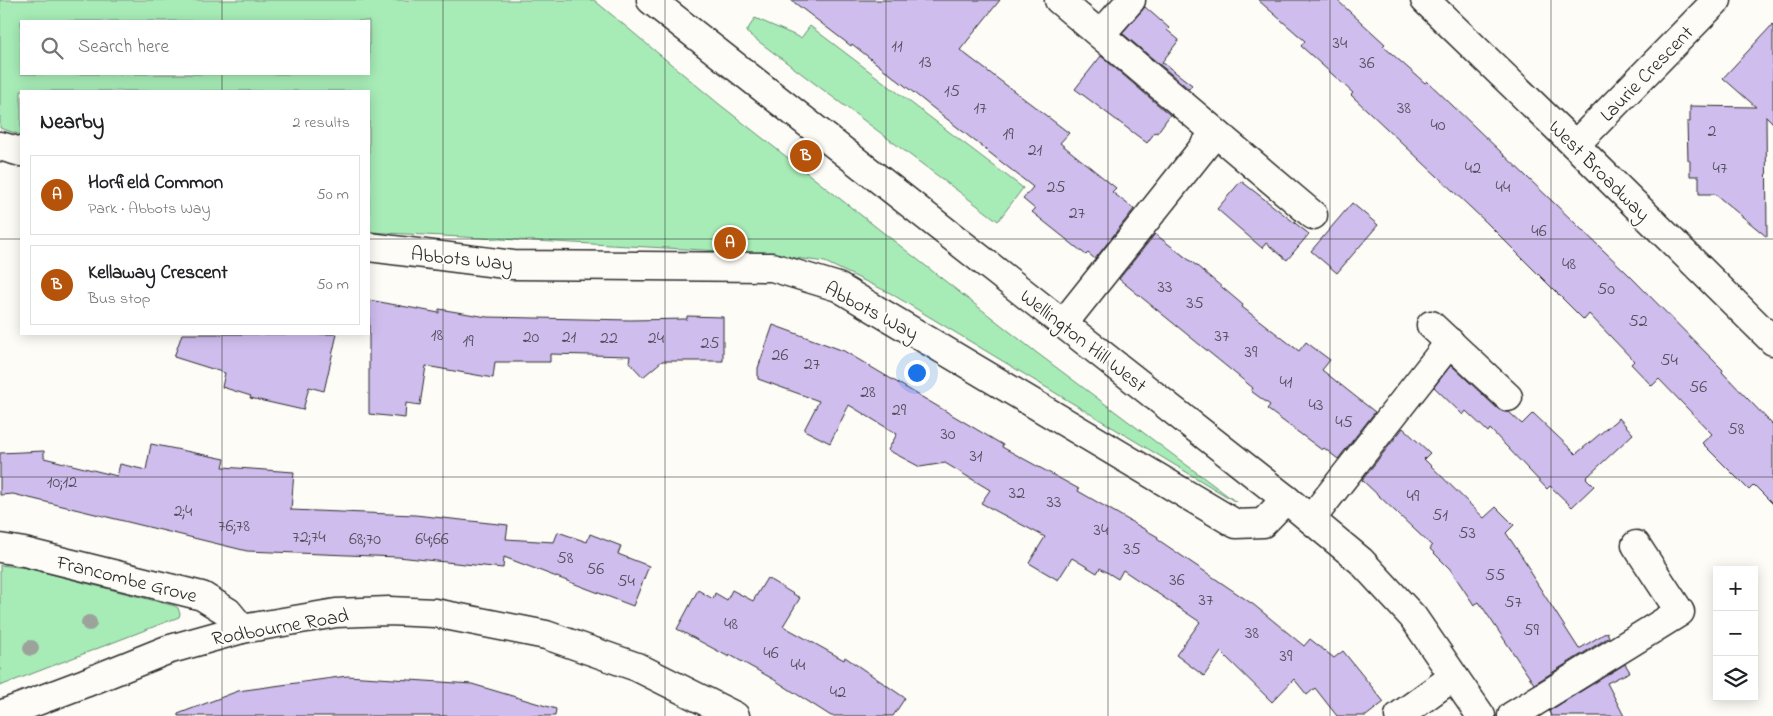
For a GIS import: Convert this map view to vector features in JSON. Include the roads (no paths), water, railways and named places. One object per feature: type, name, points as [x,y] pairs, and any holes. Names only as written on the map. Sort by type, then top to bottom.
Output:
[{"type":"street","name":"Wellington Hill West","points":[[651,0],[1286,499],[1361,561],[1413,617],[1481,716]]},
{"type":"street","points":[[1059,0],[1313,215]]},
{"type":"street","points":[[1101,34],[1131,0]]},
{"type":"street","name":"West Broadway","points":[[1426,0],[1773,341]]},
{"type":"street","name":"Laurie Crescent","points":[[1575,145],[1717,0]]},
{"type":"street","points":[[1063,324],[1215,133]]},
{"type":"street","points":[[0,146],[20,152]]},
{"type":"street","name":"Abbots Way","points":[[370,247],[513,264],[772,267],[838,287],[1236,524],[1263,523],[1286,499]]},
{"type":"street","points":[[1310,519],[1441,333],[1508,397]]},
{"type":"street","points":[[1512,716],[1680,612],[1636,545]]},
{"type":"street","name":"Francombe Grove","points":[[0,548],[24,552],[202,596],[228,612],[242,629]]},
{"type":"street","name":"Rodbourne Road","points":[[0,715],[167,650],[242,629],[336,613],[389,611],[434,614],[546,635],[637,667],[735,716]]},
{"type":"street","points":[[1399,716],[1453,677]]},
{"type":"place","name":"Kellaway Crescent","points":[[806,156]]},
{"type":"place","name":"Horfield Common","points":[[730,243]]}]
